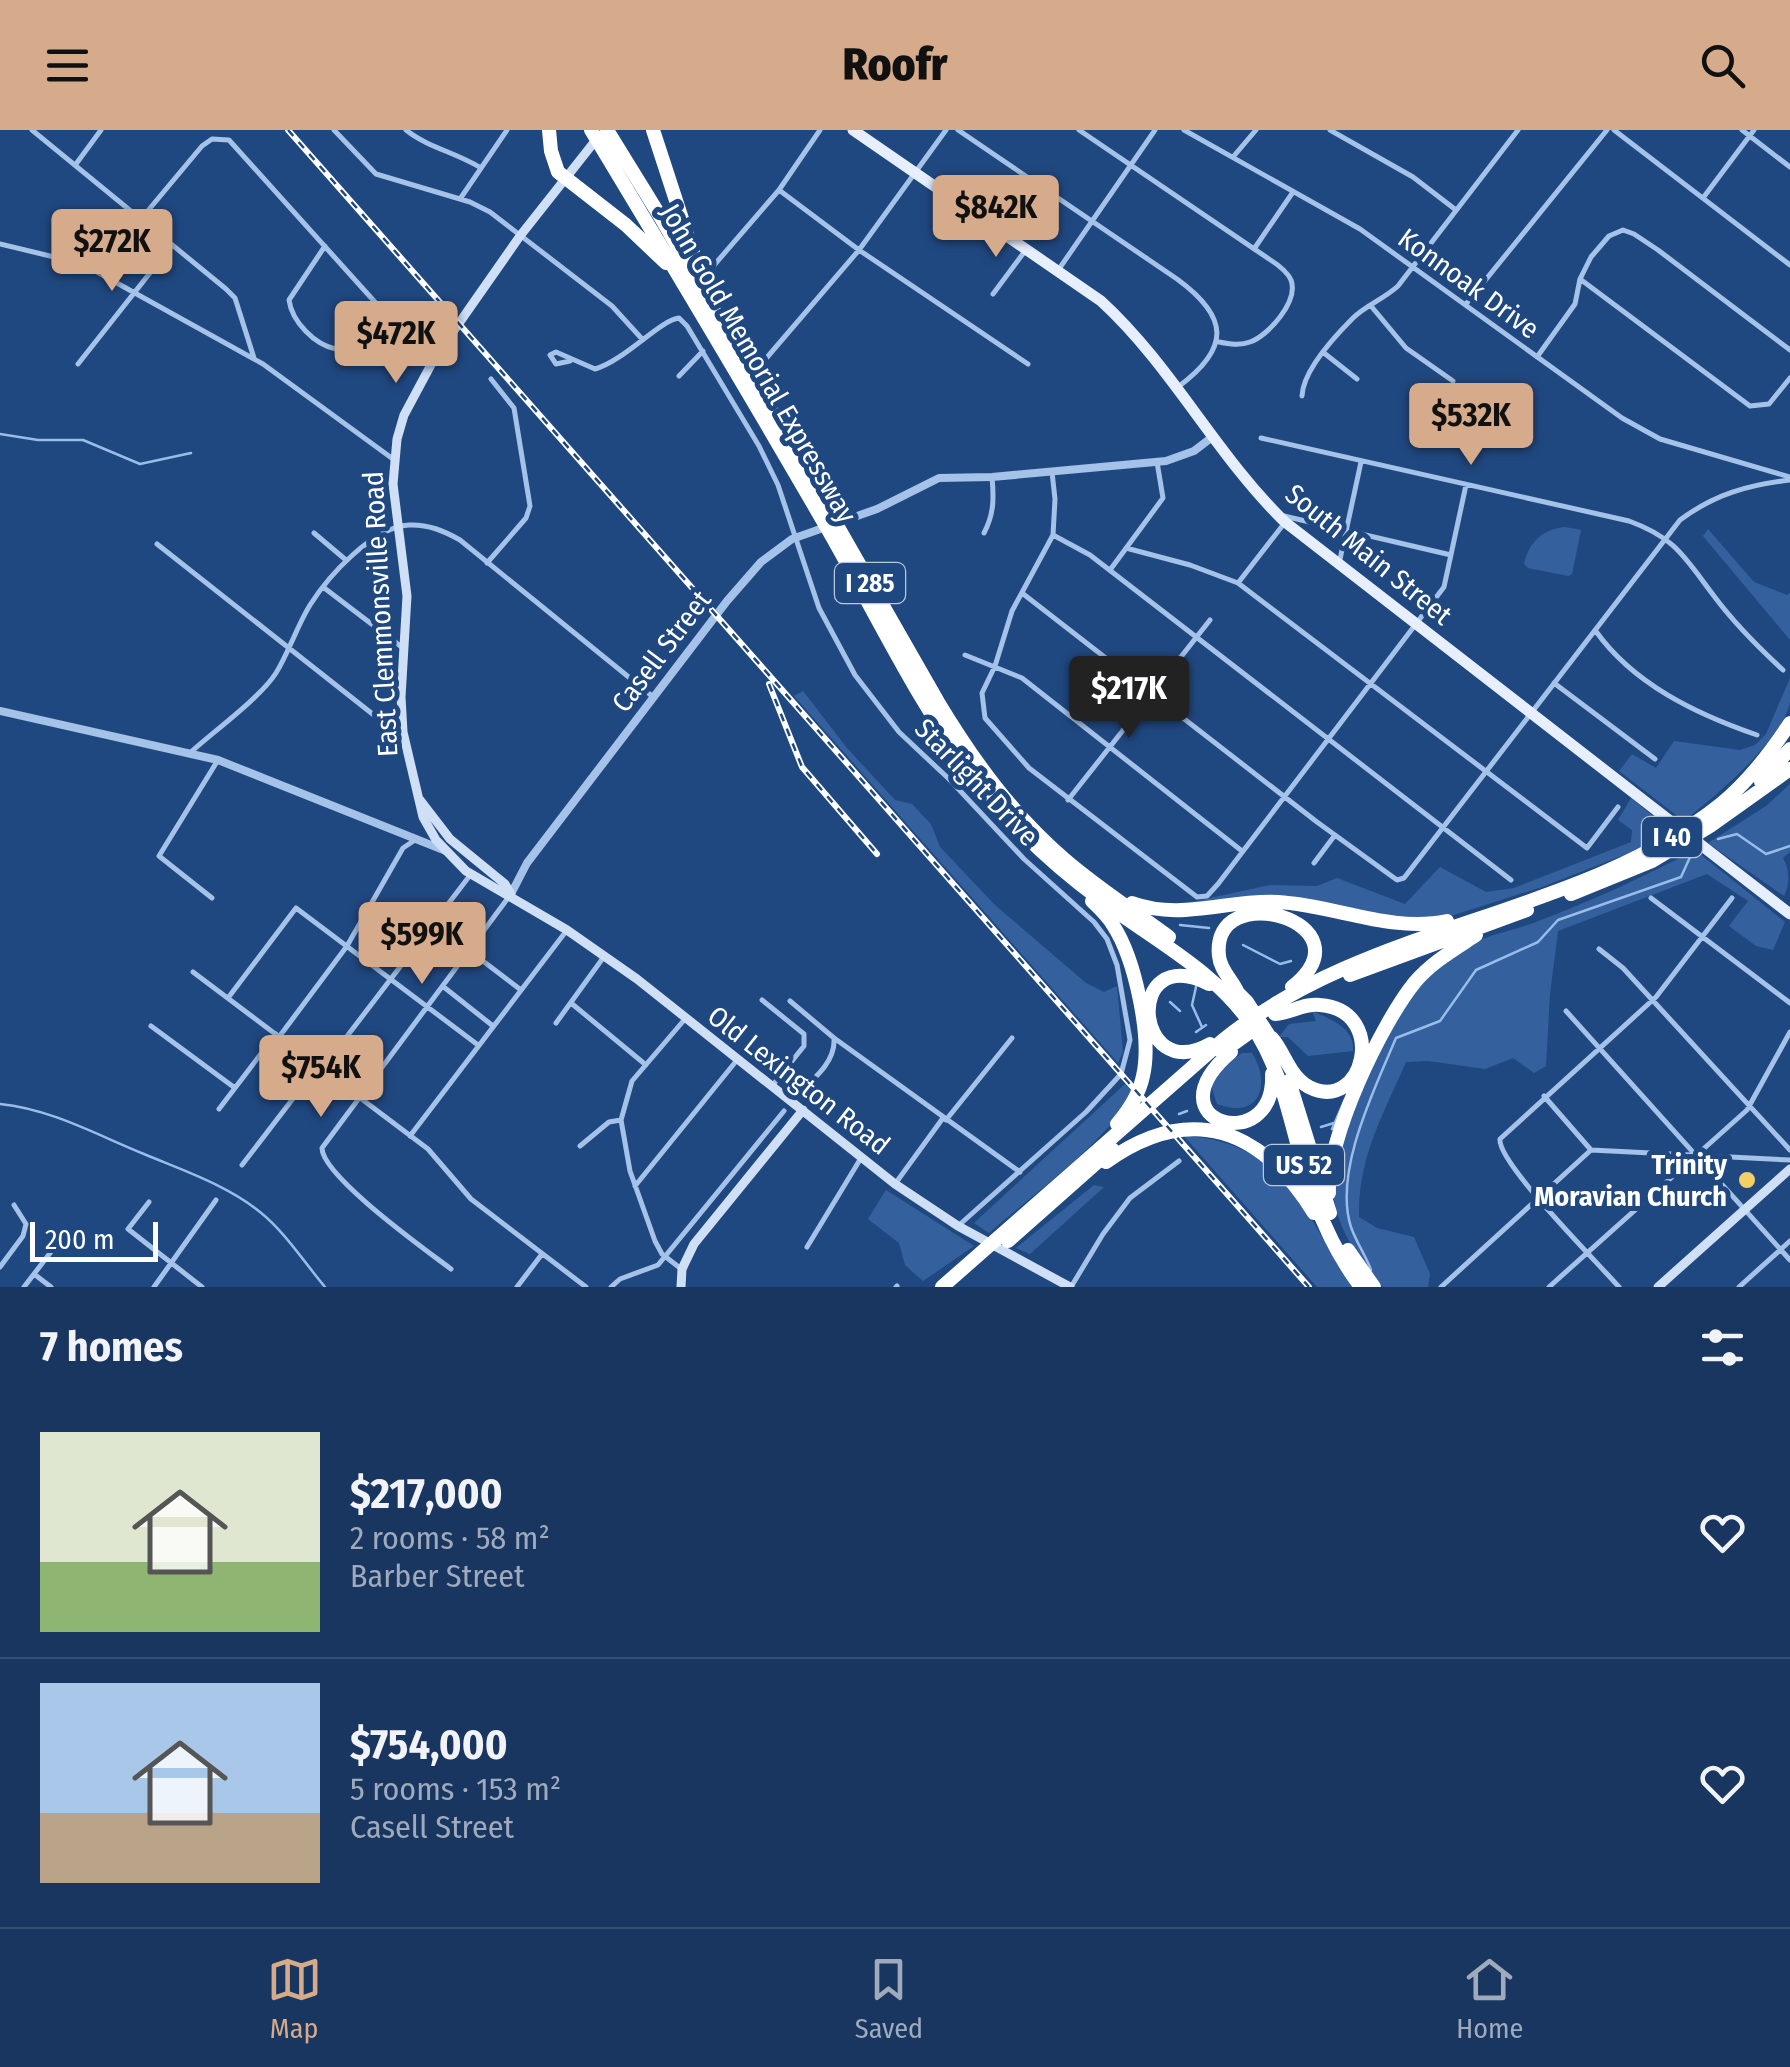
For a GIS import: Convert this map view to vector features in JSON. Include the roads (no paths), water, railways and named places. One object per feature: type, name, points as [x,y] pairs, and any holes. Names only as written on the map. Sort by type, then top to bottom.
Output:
[{"type":"highway","points":[[549,130],[558,172],[626,224],[665,262],[737,371]]},
{"type":"highway","name":"John Gold Memorial Expressway","points":[[605,130],[961,740],[1040,838],[1200,960],[1239,1000],[1268,1041],[1292,1088],[1333,1218],[1370,1285]]},
{"type":"highway","points":[[653,130],[700,272],[737,351]]},
{"type":"highway","name":"John Gold Memorial Expressway","points":[[592,137],[737,371],[960,757],[1003,812],[1042,852],[1100,900],[1239,1000]]},
{"type":"highway","name":"I 40","points":[[942,1287],[1092,1154],[1237,1036],[1314,982],[1377,954],[1613,868],[1652,850],[1722,803],[1750,776],[1790,722]]},
{"type":"highway","name":"I 40","points":[[1271,1011],[1343,978],[1652,861],[1732,810],[1790,748]]},
{"type":"highway","points":[[1732,810],[1790,768]]},
{"type":"highway","points":[[1042,852],[1112,924],[1125,948],[1142,1018],[1146,1058],[1138,1094],[1092,1154]]},
{"type":"highway","points":[[1088,878],[1129,902],[1159,910],[1188,912],[1277,902],[1418,925],[1520,902]]},
{"type":"highway","points":[[1239,1000],[1219,958],[1220,943],[1228,928],[1242,917],[1261,913],[1295,920],[1311,940],[1312,963],[1305,976],[1272,1000],[1271,1011],[1313,1004],[1338,1009],[1357,1028],[1362,1040],[1362,1060],[1345,1085],[1317,1090],[1296,1076],[1268,1041]]},
{"type":"highway","points":[[1333,1218],[1328,1190],[1330,1164],[1378,1041],[1404,997],[1429,968],[1492,923]]},
{"type":"highway","points":[[1239,1000],[1202,980],[1176,976],[1156,987],[1148,1009],[1158,1040],[1178,1052],[1193,1052],[1237,1036],[1235,1049],[1211,1071],[1203,1085],[1203,1103],[1216,1120],[1237,1124],[1258,1114],[1271,1092],[1273,1063]]},
{"type":"highway","name":"I 40","points":[[954,1287],[1058,1199],[1237,1036]]},
{"type":"highway","name":"John Gold Memorial Expressway","points":[[1268,1041],[1314,1200],[1346,1264],[1370,1285]]},
{"type":"highway","points":[[1058,1199],[1138,1142],[1176,1129],[1207,1129],[1242,1141],[1278,1168],[1306,1200],[1346,1264]]},
{"type":"main road","name":"East Clemmonsville Road","points":[[446,851],[427,826],[403,732],[401,696],[407,596],[397,527],[394,460],[404,414],[434,359],[520,236],[566,178],[592,137],[605,130]]},
{"type":"main road","name":"South Main Street","points":[[853,130],[1101,301],[1131,330],[1212,438],[1280,518],[1790,914]]},
{"type":"main road","name":"East Clemmonsville Road","points":[[419,799],[450,839],[479,864]]},
{"type":"main road","name":"Old Lexington Road","points":[[446,851],[498,892],[511,894],[605,955],[895,1184],[958,1226],[1070,1287]]},
{"type":"main road","points":[[446,851],[479,864]]},
{"type":"main road","name":"Old Lexington Road","points":[[479,864],[505,884],[511,894]]},
{"type":"main road","points":[[681,1287],[682,1269],[700,1235],[803,1110]]},
{"type":"main road","points":[[1658,1287],[1790,1169]]},
{"type":"street","points":[[32,130],[235,298],[254,358]]},
{"type":"street","points":[[76,165],[101,130]]},
{"type":"street","points":[[334,130],[376,174],[490,212],[612,306],[644,342],[595,370],[570,361]]},
{"type":"street","points":[[406,130],[418,140],[455,152],[481,168]]},
{"type":"street","points":[[460,199],[507,130]]},
{"type":"street","points":[[709,271],[779,190],[820,130]]},
{"type":"street","points":[[762,362],[859,250],[946,130]]},
{"type":"street","points":[[958,130],[1203,300],[1216,323],[1218,342],[1203,367],[1176,389]]},
{"type":"street","points":[[1079,130],[1288,275],[1292,295],[1258,338],[1242,344],[1218,342]]},
{"type":"street","points":[[1059,270],[1155,130]]},
{"type":"street","name":"Konnoak Drive","points":[[1184,130],[1360,230],[1622,418],[1660,439],[1790,479]]},
{"type":"street","points":[[1233,157],[1256,130]]},
{"type":"street","points":[[1330,130],[1413,177],[1456,210]]},
{"type":"street","points":[[1302,396],[1302,382],[1324,353],[1355,316],[1386,298],[1518,130]]},
{"type":"street","points":[[1466,304],[1610,130],[1790,264]]},
{"type":"street","points":[[1742,130],[1752,133],[1790,167]]},
{"type":"street","points":[[1703,198],[1752,133]]},
{"type":"street","points":[[141,219],[202,146],[224,138],[241,151],[415,345],[434,359]]},
{"type":"street","points":[[779,190],[859,250],[1028,364]]},
{"type":"street","points":[[1254,249],[1294,192]]},
{"type":"street","points":[[1536,357],[1575,304],[1580,279],[1591,257],[1617,231],[1631,232],[1790,350]]},
{"type":"street","points":[[0,244],[71,262],[254,358],[394,460]]},
{"type":"street","points":[[78,364],[172,245]]},
{"type":"street","points":[[325,246],[289,300],[299,322],[318,342],[336,349],[383,311]]},
{"type":"street","points":[[993,294],[1027,248]]},
{"type":"street","points":[[1580,279],[1750,406],[1769,404],[1790,378]]},
{"type":"street","points":[[1371,306],[1406,348],[1452,382]]},
{"type":"street","name":"Starlight Drive","points":[[644,342],[675,317],[687,326],[760,446],[779,487],[819,608],[862,687],[899,732],[949,778],[1024,859],[1094,922],[1117,965],[1130,1040],[1122,1074],[1108,1092],[958,1226]]},
{"type":"street","points":[[680,376],[702,351]]},
{"type":"street","points":[[1324,353],[1357,378]]},
{"type":"street","points":[[487,563],[526,518],[530,506],[514,408],[491,379]]},
{"type":"street","name":"Casell Street","points":[[451,1269],[364,1201],[322,1156],[322,1148],[470,952],[511,894],[527,863],[742,582],[770,554],[797,538],[904,498],[938,478],[1157,462],[1194,451],[1212,438]]},
{"type":"street","points":[[1261,438],[1628,521],[1665,537],[1684,554],[1715,598],[1757,646],[1783,670]]},
{"type":"street","points":[[1339,567],[1361,461]]},
{"type":"street","points":[[1110,571],[1163,498],[1157,462]]},
{"type":"street","points":[[1758,484],[1760,468]]},
{"type":"street","points":[[1052,472],[1056,499],[1052,535],[1014,606],[982,693],[984,718],[1016,756],[1068,800],[1197,898],[1205,898],[1444,586],[1466,485]]},
{"type":"street","points":[[984,533],[994,504],[992,477]]},
{"type":"street","points":[[1022,593],[1397,880],[1404,878],[1680,520],[1733,489],[1790,479]]},
{"type":"street","points":[[1238,582],[1280,518],[1452,554]]},
{"type":"street","points":[[192,752],[270,680],[323,586],[346,560],[397,527],[422,525],[460,540],[655,698]]},
{"type":"street","points":[[314,532],[346,560]]},
{"type":"street","points":[[1052,535],[1090,555],[1512,880]]},
{"type":"street","points":[[157,544],[389,727],[403,732]]},
{"type":"street","points":[[1126,548],[1238,582],[1587,848],[1618,806]]},
{"type":"street","points":[[323,586],[405,650]]},
{"type":"street","points":[[1068,800],[1210,620]]},
{"type":"street","points":[[1595,630],[1643,680],[1691,708],[1757,735]]},
{"type":"street","points":[[965,655],[1022,678],[1242,851]]},
{"type":"street","points":[[1554,683],[1655,759]]},
{"type":"street","name":"Old Lexington Road","points":[[0,712],[218,760],[446,851]]},
{"type":"street","points":[[212,898],[159,856],[218,760]]},
{"type":"street","points":[[396,832],[403,848]]},
{"type":"street","points":[[1314,863],[1334,835]]},
{"type":"street","points":[[218,1109],[347,946],[403,848],[414,840]]},
{"type":"street","points":[[242,1165],[471,874]]},
{"type":"street","points":[[1651,898],[1790,1003]]},
{"type":"street","points":[[1619,1287],[1538,1198],[1500,1150],[1500,1138],[1652,1000],[1732,898]]},
{"type":"street","points":[[228,998],[296,908],[478,1046]]},
{"type":"street","points":[[410,1136],[567,930]]},
{"type":"street","points":[[1599,950],[1623,968],[1790,1150]]},
{"type":"street","points":[[470,952],[520,990]]},
{"type":"street","points":[[556,1023],[605,955]]},
{"type":"street","points":[[193,972],[436,1156],[471,1199],[586,1287]]},
{"type":"street","points":[[444,987],[493,1026]]},
{"type":"street","points":[[762,1000],[804,1034],[804,1046],[772,1086]]},
{"type":"street","points":[[790,1001],[834,1038],[1020,1172]]},
{"type":"street","points":[[571,1003],[646,1064]]},
{"type":"street","points":[[1566,1011],[1790,1260]]},
{"type":"street","points":[[682,1269],[665,1257],[655,1241],[635,1186],[620,1120],[626,1093],[685,1018]]},
{"type":"street","points":[[151,1026],[235,1088]]},
{"type":"street","points":[[1549,1287],[1748,1105],[1790,1032]]},
{"type":"street","points":[[790,1101],[828,1062],[835,1050],[834,1038]]},
{"type":"street","points":[[895,1184],[1012,1038]]},
{"type":"street","points":[[635,1186],[737,1060]]},
{"type":"street","points":[[1544,1096],[1591,1150]]},
{"type":"street","points":[[610,1287],[620,1279],[658,1265],[784,1110]]},
{"type":"street","points":[[580,1146],[609,1122],[620,1120]]},
{"type":"street","points":[[756,1145],[767,1154]]},
{"type":"street","points":[[1441,1287],[1591,1150],[1790,1160]]},
{"type":"street","points":[[807,1247],[861,1158]]},
{"type":"street","points":[[1070,1287],[1130,1198],[1179,1161]]},
{"type":"street","points":[[154,1287],[216,1200]]},
{"type":"street","points":[[149,1202],[128,1229],[202,1287]]},
{"type":"street","points":[[0,1267],[23,1236],[26,1224],[14,1205]]},
{"type":"street","points":[[24,1287],[67,1230]]},
{"type":"street","points":[[1739,1287],[1790,1241]]},
{"type":"street","points":[[517,1287],[542,1254]]},
{"type":"street","points":[[34,1274],[51,1287]]},
{"type":"waterway","points":[[0,434],[38,440],[83,440],[140,464],[191,453]]},
{"type":"waterway","points":[[1718,839],[1737,834],[1766,854],[1790,846]]},
{"type":"waterway","points":[[1371,1270],[1351,1227],[1347,1181],[1359,1131],[1396,1038],[1440,1021],[1476,970],[1538,942],[1558,920],[1681,877],[1691,855]]},
{"type":"waterway","points":[[1180,925],[1209,928]]},
{"type":"waterway","points":[[1243,945],[1280,964],[1291,961]]},
{"type":"waterway","points":[[1196,987],[1192,1005],[1202,1027]]},
{"type":"waterway","points":[[1170,1002],[1180,1011]]},
{"type":"waterway","points":[[1196,1032],[1206,1025]]},
{"type":"waterway","points":[[1332,1129],[1345,1099]]},
{"type":"waterway","points":[[0,1104],[74,1124],[233,1194],[278,1229],[325,1287]]},
{"type":"waterway","points":[[1179,1114],[1187,1111]]},
{"type":"waterway","points":[[1321,1127],[1334,1123]]},
{"type":"railway","points":[[288,130],[1309,1287]]},
{"type":"railway","points":[[769,684],[802,767],[877,854]]},
{"type":"place","name":"Trinity Moravian Church","points":[[1747,1180]]}]
